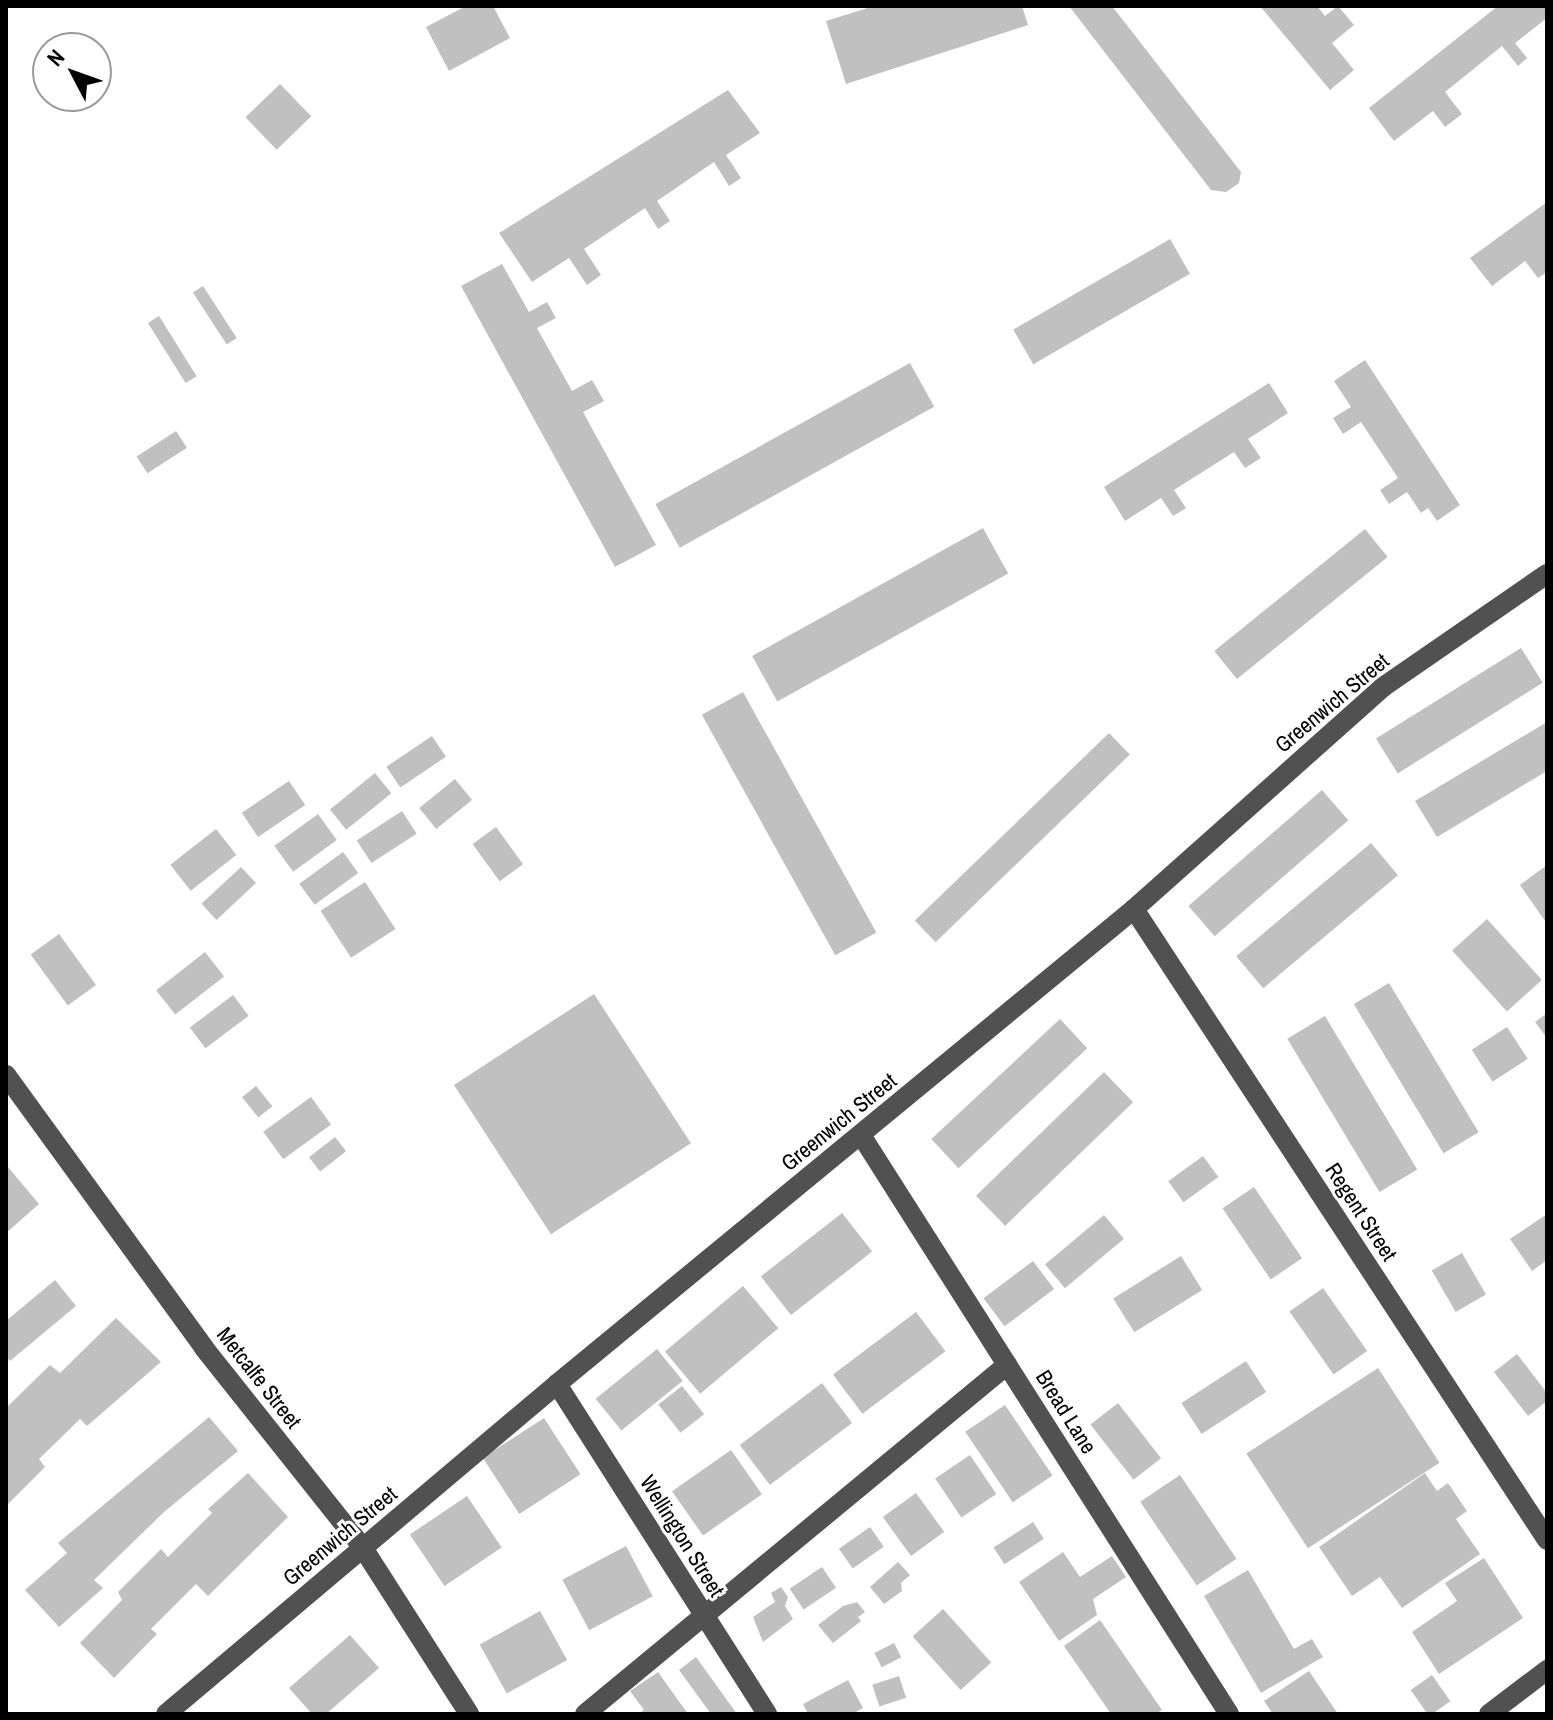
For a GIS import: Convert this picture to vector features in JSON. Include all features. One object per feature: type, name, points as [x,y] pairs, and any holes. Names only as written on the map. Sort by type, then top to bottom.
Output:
[{"type":"street","name":"Greenwich Street","points":[[166,1714],[557,1384],[1134,909],[1383,687],[1547,574]]},
{"type":"street","name":"Regent Street","points":[[1134,909],[1547,1540]]},
{"type":"street","name":"Metcalfe Street","points":[[6,1075],[204,1348],[363,1548],[469,1714]]},
{"type":"street","name":"Bread Lane","points":[[861,1135],[1229,1714]]},
{"type":"street","points":[[585,1714],[1007,1365]]},
{"type":"street","name":"Wellington Street","points":[[557,1384],[767,1714]]},
{"type":"street","points":[[1489,1714],[1547,1670]]},
{"type":"building","points":[[466,6],[493,6],[510,38],[449,71],[426,27]]},
{"type":"building","points":[[874,6],[1022,6],[1028,25],[846,84],[826,21]]},
{"type":"building","points":[[1069,6],[1112,6],[1241,172],[1239,183],[1226,192],[1211,190]]},
{"type":"building","points":[[1260,6],[1317,6],[1325,16],[1338,6],[1354,25],[1332,43],[1354,70],[1330,90]]},
{"type":"building","points":[[1498,6],[1547,6],[1547,18],[1515,43],[1527,58],[1518,66],[1502,46],[1445,92],[1462,114],[1445,127],[1433,111],[1394,141],[1369,108]]},
{"type":"building","points":[[280,84],[311,116],[277,150],[245,117]]},
{"type":"building","points":[[728,90],[760,133],[726,155],[741,178],[729,186],[714,162],[657,201],[670,221],[658,229],[645,208],[584,249],[601,275],[587,285],[569,258],[532,282],[499,233]]},
{"type":"building","points":[[1547,202],[1547,272],[1538,278],[1525,261],[1492,286],[1470,258]]},
{"type":"building","points":[[1170,239],[1190,274],[1033,364],[1013,330]]},
{"type":"building","points":[[502,264],[529,312],[547,302],[556,318],[537,328],[572,391],[592,380],[604,401],[583,412],[656,545],[615,567],[461,286]]},
{"type":"building","points":[[203,286],[237,338],[227,345],[193,293]]},
{"type":"building","points":[[159,316],[197,376],[186,383],[148,323]]},
{"type":"building","points":[[1365,360],[1460,505],[1437,521],[1428,508],[1421,513],[1407,492],[1389,504],[1380,490],[1398,478],[1361,422],[1343,434],[1333,418],[1351,407],[1334,381]]},
{"type":"building","points":[[910,363],[934,407],[680,548],[655,504]]},
{"type":"building","points":[[1269,383],[1288,413],[1248,439],[1261,458],[1245,468],[1234,452],[1174,490],[1186,508],[1173,516],[1161,498],[1125,521],[1104,487]]},
{"type":"building","points":[[176,431],[187,448],[147,473],[137,457]]},
{"type":"building","points":[[983,528],[1008,573],[777,701],[752,656]]},
{"type":"building","points":[[1365,529],[1388,557],[1237,679],[1214,651]]},
{"type":"building","points":[[1521,648],[1543,683],[1398,773],[1376,739]]},
{"type":"building","points":[[743,692],[876,933],[835,955],[702,715]]},
{"type":"building","points":[[1547,722],[1547,771],[1437,837],[1415,801]]},
{"type":"building","points":[[1109,733],[1130,755],[936,942],[915,921]]},
{"type":"building","points":[[432,736],[446,757],[400,787],[386,767]]},
{"type":"building","points":[[375,773],[391,793],[346,830],[330,810]]},
{"type":"building","points":[[455,779],[472,800],[436,829],[419,808]]},
{"type":"building","points":[[289,781],[305,805],[258,837],[242,813]]},
{"type":"building","points":[[1322,790],[1348,820],[1215,936],[1188,906]]},
{"type":"building","points":[[402,811],[417,834],[371,863],[357,840]]},
{"type":"building","points":[[318,814],[337,840],[293,872],[274,846]]},
{"type":"building","points":[[496,827],[523,864],[500,881],[473,844]]},
{"type":"building","points":[[216,829],[236,855],[191,891],[170,865]]},
{"type":"building","points":[[1371,843],[1398,875],[1263,988],[1236,956]]},
{"type":"building","points":[[343,852],[358,873],[315,905],[299,884]]},
{"type":"building","points":[[1547,865],[1547,924],[1520,885]]},
{"type":"building","points":[[241,867],[256,883],[217,920],[202,904]]},
{"type":"building","points":[[365,882],[395,929],[351,958],[321,911]]},
{"type":"building","points":[[1487,919],[1542,980],[1507,1011],[1452,950]]},
{"type":"building","points":[[59,934],[96,985],[68,1006],[31,955]]},
{"type":"building","points":[[205,952],[224,976],[175,1015],[156,990]]},
{"type":"building","points":[[1389,983],[1479,1132],[1443,1153],[1354,1004]]},
{"type":"building","points":[[594,994],[691,1143],[551,1234],[454,1085]]},
{"type":"building","points":[[233,995],[249,1016],[206,1048],[190,1027]]},
{"type":"building","points":[[1547,1013],[1547,1038],[1535,1022]]},
{"type":"building","points":[[1325,1016],[1417,1169],[1379,1192],[1287,1039]]},
{"type":"building","points":[[1060,1019],[1087,1048],[959,1168],[931,1139]]},
{"type":"building","points":[[1507,1027],[1528,1059],[1492,1082],[1472,1050]]},
{"type":"building","points":[[1104,1072],[1133,1102],[1005,1226],[976,1196]]},
{"type":"building","points":[[256,1086],[272,1106],[258,1118],[242,1097]]},
{"type":"building","points":[[311,1097],[331,1125],[283,1159],[263,1132]]},
{"type":"building","points":[[335,1137],[346,1151],[320,1172],[309,1157]]},
{"type":"building","points":[[1203,1156],[1218,1177],[1183,1202],[1168,1181]]},
{"type":"building","points":[[8,1167],[39,1204],[6,1233],[6,1169]]},
{"type":"building","points":[[1254,1187],[1302,1258],[1271,1280],[1222,1208]]},
{"type":"building","points":[[842,1213],[872,1252],[791,1315],[761,1276]]},
{"type":"building","points":[[1547,1214],[1547,1260],[1532,1271],[1510,1239]]},
{"type":"building","points":[[1104,1215],[1124,1239],[1065,1288],[1045,1264]]},
{"type":"building","points":[[1462,1253],[1486,1295],[1456,1312],[1432,1270]]},
{"type":"building","points":[[1181,1256],[1202,1290],[1134,1332],[1113,1298]]},
{"type":"building","points":[[1033,1261],[1054,1289],[1005,1326],[983,1298]]},
{"type":"building","points":[[55,1280],[76,1306],[10,1361],[6,1356],[6,1321]]},
{"type":"building","points":[[743,1286],[778,1328],[700,1394],[665,1352]]},
{"type":"building","points":[[1323,1288],[1367,1351],[1334,1375],[1289,1312]]},
{"type":"building","points":[[916,1312],[945,1351],[862,1414],[833,1375]]},
{"type":"building","points":[[116,1318],[161,1362],[87,1426],[80,1419],[39,1459],[45,1467],[6,1506],[6,1408],[50,1365],[60,1373]]},
{"type":"building","points":[[657,1349],[683,1381],[621,1431],[596,1399]]},
{"type":"building","points":[[1517,1354],[1547,1393],[1547,1401],[1528,1416],[1494,1372]]},
{"type":"building","points":[[1246,1361],[1266,1392],[1202,1434],[1181,1403]]},
{"type":"building","points":[[1378,1368],[1440,1463],[1308,1548],[1246,1454]]},
{"type":"building","points":[[822,1383],[852,1423],[770,1485],[740,1445]]},
{"type":"building","points":[[682,1386],[704,1414],[681,1433],[658,1404]]},
{"type":"building","points":[[1118,1403],[1161,1458],[1134,1480],[1090,1425]]},
{"type":"building","points":[[1005,1405],[1053,1475],[1013,1502],[965,1432]]},
{"type":"building","points":[[209,1417],[238,1451],[164,1512],[94,1580],[103,1588],[59,1627],[25,1590],[67,1553],[58,1543]]},
{"type":"building","points":[[544,1418],[580,1474],[519,1514],[483,1458]]},
{"type":"building","points":[[731,1450],[762,1494],[703,1536],[672,1491]]},
{"type":"building","points":[[970,1455],[996,1494],[961,1517],[935,1478]]},
{"type":"building","points":[[248,1473],[288,1517],[208,1596],[196,1584],[151,1629],[157,1634],[114,1678],[80,1643],[122,1600],[118,1592],[161,1549],[168,1557],[212,1513],[208,1509]]},
{"type":"building","points":[[1425,1473],[1437,1491],[1448,1483],[1467,1511],[1456,1519],[1480,1554],[1402,1608],[1380,1577],[1352,1596],[1319,1547]]},
{"type":"building","points":[[1180,1475],[1236,1559],[1197,1586],[1140,1502]]},
{"type":"building","points":[[916,1493],[944,1532],[911,1556],[883,1517]]},
{"type":"building","points":[[467,1496],[502,1547],[444,1586],[410,1535]]},
{"type":"building","points":[[1033,1522],[1044,1539],[1004,1564],[994,1548]]},
{"type":"building","points":[[870,1527],[884,1547],[853,1568],[839,1549]]},
{"type":"building","points":[[626,1546],[653,1596],[589,1630],[562,1580]]},
{"type":"building","points":[[1063,1552],[1080,1577],[1112,1556],[1126,1577],[1093,1599],[1097,1615],[1059,1641],[1019,1582]]},
{"type":"building","points":[[1484,1558],[1523,1618],[1439,1674],[1412,1632],[1457,1601],[1445,1583]]},
{"type":"building","points":[[898,1562],[910,1575],[901,1583],[902,1591],[884,1604],[870,1587]]},
{"type":"building","points":[[822,1567],[836,1588],[804,1610],[790,1589]]},
{"type":"building","points":[[1248,1570],[1294,1649],[1312,1639],[1323,1657],[1261,1693],[1204,1596]]},
{"type":"building","points":[[781,1587],[788,1597],[785,1606],[793,1619],[763,1642],[753,1617],[775,1602],[771,1593]]},
{"type":"building","points":[[857,1602],[865,1612],[858,1617],[861,1621],[833,1643],[818,1625],[843,1606]]},
{"type":"building","points":[[943,1609],[991,1663],[961,1690],[913,1636]]},
{"type":"building","points":[[540,1611],[567,1660],[507,1693],[480,1644]]},
{"type":"building","points":[[1100,1620],[1162,1710],[1156,1714],[1111,1714],[1064,1646]]},
{"type":"building","points":[[350,1635],[379,1668],[326,1714],[312,1714],[289,1688]]},
{"type":"building","points":[[894,1643],[901,1657],[882,1667],[874,1653]]},
{"type":"building","points":[[696,1657],[737,1714],[711,1714],[679,1670]]},
{"type":"building","points":[[1309,1671],[1338,1714],[1273,1714],[1264,1701]]},
{"type":"building","points":[[658,1672],[688,1714],[638,1714],[644,1710],[630,1691]]},
{"type":"building","points":[[1432,1675],[1450,1701],[1428,1714],[1411,1690]]},
{"type":"building","points":[[899,1676],[906,1698],[879,1707],[872,1685]]},
{"type":"building","points":[[848,1680],[863,1708],[852,1714],[808,1714],[803,1704]]}]
